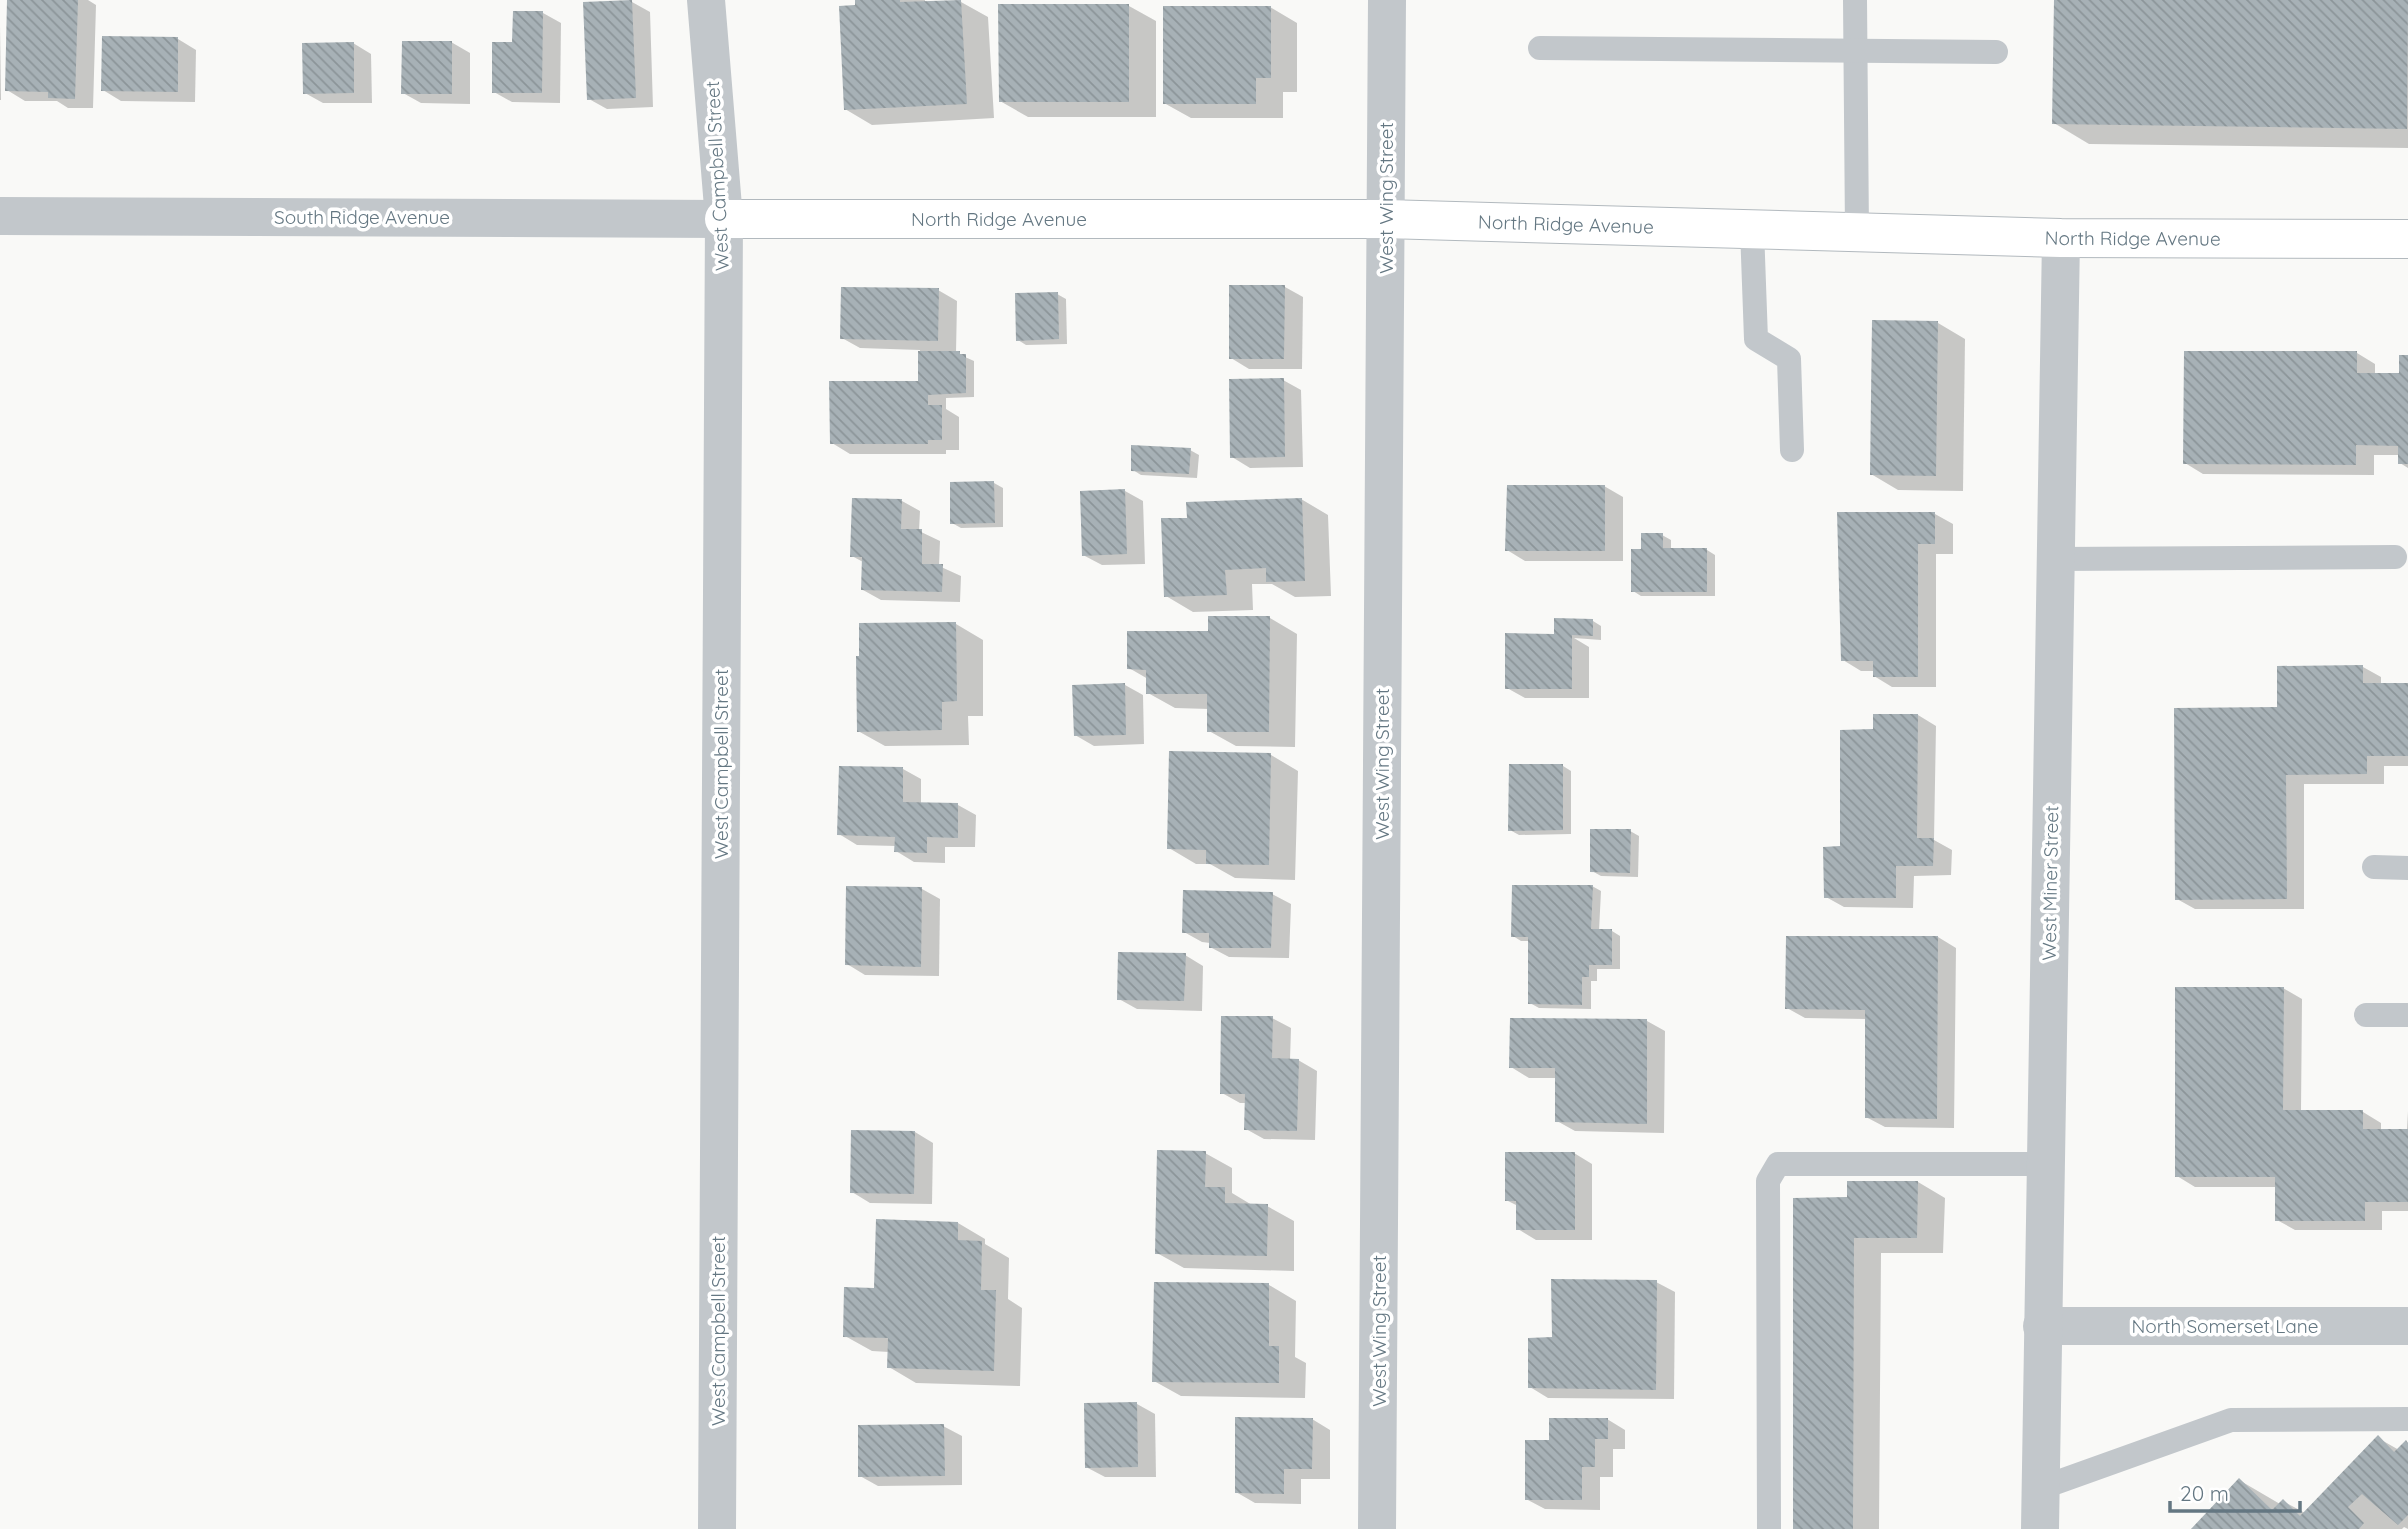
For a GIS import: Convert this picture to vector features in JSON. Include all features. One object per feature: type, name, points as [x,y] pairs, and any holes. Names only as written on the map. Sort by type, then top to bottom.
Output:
[{"type":"street","name":"West Campbell Street","points":[[706,0],[724,219],[717,1529]]},
{"type":"street","name":"West Wing Street","points":[[1377,1529],[1387,0]]},
{"type":"street","name":"South Ridge Avenue","points":[[0,216],[724,219]]},
{"type":"street","name":"North Ridge Avenue","points":[[724,219],[1385,219],[2061,238],[2408,239]]},
{"type":"street","name":"West Miner Street","points":[[2040,1529],[2061,238]]},
{"type":"street","name":"North Somerset Lane","points":[[2042,1326],[2408,1326]]},
{"type":"lane","points":[[1856,0],[1857,232]]},
{"type":"lane","points":[[1540,48],[1996,52]]},
{"type":"lane","points":[[1752,229],[1756,339],[1789,359],[1792,450]]},
{"type":"lane","points":[[2055,559],[2395,557]]},
{"type":"lane","points":[[2374,867],[2408,868]]},
{"type":"lane","points":[[2366,1015],[2408,1015]]},
{"type":"lane","points":[[1769,1529],[1768,1181],[1778,1164],[2045,1164]]},
{"type":"lane","points":[[2041,1488],[2231,1420],[2408,1419]]},
{"type":"building","points":[[7,0],[78,0],[75,99],[48,98],[48,92],[5,91]]},
{"type":"building","points":[[632,0],[636,98],[587,100],[583,2]]},
{"type":"building","points":[[855,0],[961,0],[967,104],[844,110],[839,6],[855,5]]},
{"type":"building","points":[[2054,0],[2408,0],[2407,129],[2052,124]]},
{"type":"building","points":[[998,4],[1129,4],[1129,102],[999,102]]},
{"type":"building","points":[[1163,6],[1271,6],[1271,78],[1256,78],[1256,104],[1163,104]]},
{"type":"building","points":[[513,11],[543,11],[542,93],[492,93],[492,42],[512,42]]},
{"type":"building","points":[[102,36],[178,37],[178,92],[101,91]]},
{"type":"building","points":[[402,41],[452,41],[452,94],[401,94]]},
{"type":"building","points":[[354,42],[354,93],[303,94],[302,43]]},
{"type":"building","points":[[1229,285],[1285,285],[1284,359],[1229,359]]},
{"type":"building","points":[[841,287],[939,288],[938,341],[840,339]]},
{"type":"building","points":[[1058,292],[1059,339],[1016,341],[1015,293]]},
{"type":"building","points":[[1872,320],[1938,321],[1936,476],[1870,475]]},
{"type":"building","points":[[918,351],[960,351],[960,354],[966,354],[966,393],[928,395],[928,405],[942,405],[942,440],[928,440],[928,444],[830,444],[829,381],[918,381]]},
{"type":"building","points":[[2184,351],[2357,351],[2357,373],[2399,373],[2399,355],[2408,355],[2408,464],[2398,464],[2398,446],[2356,445],[2356,465],[2183,464]]},
{"type":"building","points":[[1284,378],[1285,457],[1230,458],[1229,379]]},
{"type":"building","points":[[1131,445],[1191,448],[1189,474],[1131,471]]},
{"type":"building","points":[[994,481],[995,523],[950,524],[950,482]]},
{"type":"building","points":[[1507,485],[1605,485],[1605,551],[1505,551]]},
{"type":"building","points":[[1125,489],[1127,554],[1082,556],[1080,491]]},
{"type":"building","points":[[852,498],[902,499],[901,529],[922,529],[922,564],[943,564],[942,592],[861,590],[862,557],[850,557]]},
{"type":"building","points":[[1302,498],[1305,581],[1266,582],[1266,568],[1225,570],[1227,595],[1164,597],[1161,518],[1187,518],[1186,502]]},
{"type":"building","points":[[1837,512],[1935,512],[1935,544],[1918,544],[1918,677],[1873,677],[1873,661],[1841,661]]},
{"type":"building","points":[[1641,533],[1663,533],[1663,548],[1707,548],[1707,592],[1631,592],[1631,549],[1641,549]]},
{"type":"building","points":[[1208,616],[1270,616],[1269,732],[1207,732],[1207,694],[1146,694],[1146,670],[1127,669],[1127,631],[1208,631]]},
{"type":"building","points":[[1554,618],[1593,619],[1593,636],[1572,635],[1572,689],[1505,689],[1505,633],[1554,634]]},
{"type":"building","points":[[956,622],[957,701],[942,702],[942,730],[857,732],[856,656],[859,656],[859,623]]},
{"type":"building","points":[[2363,665],[2363,683],[2408,683],[2408,756],[2367,756],[2367,774],[2286,775],[2287,899],[2175,900],[2174,708],[2277,707],[2277,666]]},
{"type":"building","points":[[1125,683],[1126,735],[1074,736],[1072,685]]},
{"type":"building","points":[[1873,714],[1918,714],[1917,838],[1934,838],[1933,866],[1896,866],[1896,898],[1824,898],[1823,847],[1840,846],[1840,730],[1873,729]]},
{"type":"building","points":[[1169,751],[1271,753],[1269,865],[1206,864],[1206,850],[1167,849]]},
{"type":"building","points":[[1509,764],[1563,764],[1563,830],[1508,831]]},
{"type":"building","points":[[839,766],[903,767],[903,802],[958,803],[958,838],[927,837],[927,853],[894,852],[895,837],[837,835]]},
{"type":"building","points":[[1590,829],[1631,829],[1630,873],[1590,872]]},
{"type":"building","points":[[1512,885],[1593,885],[1591,929],[1612,929],[1612,965],[1589,965],[1589,977],[1582,977],[1582,1005],[1528,1004],[1528,937],[1511,937]]},
{"type":"building","points":[[846,886],[922,887],[921,967],[845,965]]},
{"type":"building","points":[[1183,890],[1273,892],[1271,948],[1209,948],[1209,933],[1182,933]]},
{"type":"building","points":[[1786,936],[1938,936],[1937,1119],[1865,1118],[1865,1010],[1785,1009]]},
{"type":"building","points":[[1118,952],[1186,953],[1184,1001],[1117,1000]]},
{"type":"building","points":[[2175,987],[2284,987],[2283,1110],[2363,1110],[2363,1129],[2408,1129],[2408,1202],[2365,1202],[2365,1221],[2275,1221],[2275,1177],[2175,1177]]},
{"type":"building","points":[[1221,1016],[1273,1016],[1272,1058],[1299,1059],[1297,1131],[1244,1130],[1245,1094],[1220,1094]]},
{"type":"building","points":[[1510,1018],[1647,1019],[1647,1124],[1555,1122],[1555,1068],[1509,1068]]},
{"type":"building","points":[[851,1130],[915,1131],[914,1194],[850,1193]]},
{"type":"building","points":[[1157,1150],[1206,1151],[1205,1187],[1225,1187],[1225,1203],[1268,1204],[1267,1256],[1155,1254]]},
{"type":"building","points":[[1505,1152],[1575,1152],[1575,1230],[1516,1230],[1516,1201],[1505,1201]]},
{"type":"building","points":[[1847,1181],[1918,1181],[1917,1238],[1854,1238],[1853,1529],[1793,1529],[1793,1198],[1847,1197]]},
{"type":"building","points":[[876,1219],[958,1222],[958,1240],[982,1241],[981,1290],[996,1290],[994,1371],[887,1368],[888,1338],[843,1337],[844,1287],[874,1288]]},
{"type":"building","points":[[1551,1279],[1657,1280],[1656,1390],[1528,1388],[1528,1338],[1552,1337]]},
{"type":"building","points":[[1154,1282],[1269,1283],[1269,1346],[1279,1346],[1279,1383],[1152,1382]]},
{"type":"building","points":[[1137,1402],[1138,1467],[1085,1468],[1084,1403]]},
{"type":"building","points":[[1235,1417],[1313,1418],[1312,1469],[1284,1469],[1284,1494],[1235,1493]]},
{"type":"building","points":[[1549,1418],[1608,1418],[1608,1439],[1595,1439],[1595,1467],[1582,1467],[1582,1500],[1525,1500],[1525,1440],[1549,1440]]},
{"type":"building","points":[[944,1424],[945,1476],[858,1477],[858,1425]]},
{"type":"building","points":[[2378,1435],[2394,1452],[2406,1440],[2408,1443],[2408,1515],[2398,1525],[2362,1494],[2348,1507],[2364,1523],[2359,1529],[2191,1529],[2239,1478],[2272,1510],[2283,1499],[2300,1516]]}]
